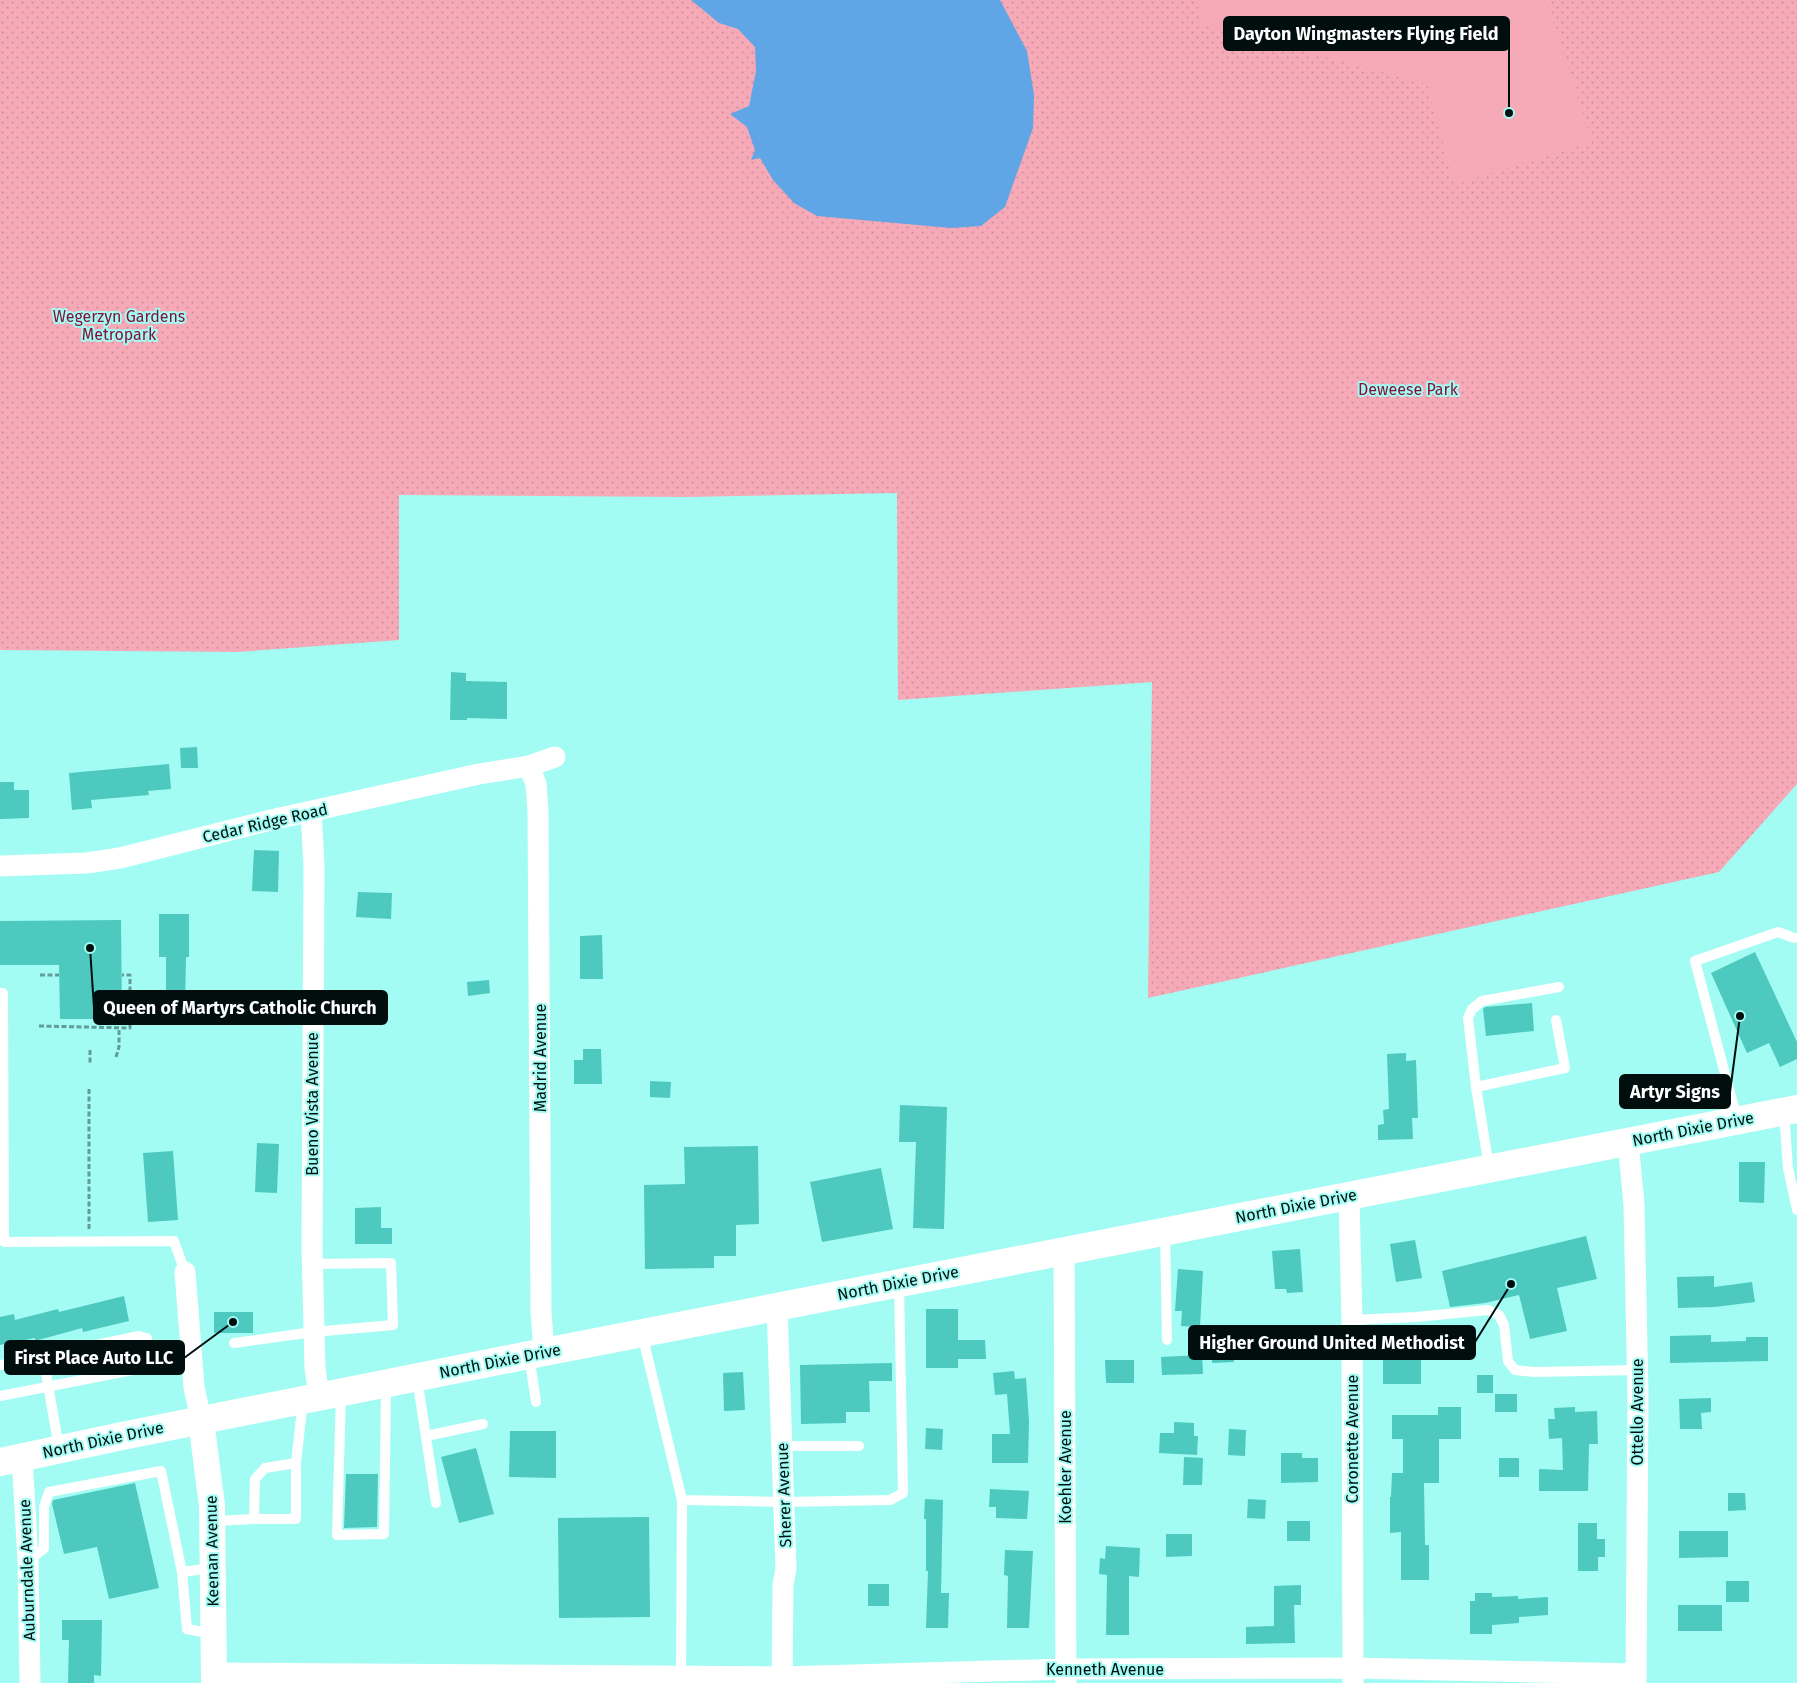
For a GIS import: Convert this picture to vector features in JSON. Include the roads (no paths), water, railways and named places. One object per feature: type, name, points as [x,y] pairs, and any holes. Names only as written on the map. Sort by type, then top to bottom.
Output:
[{"type":"main road","name":"North Dixie Drive","points":[[11,1460],[536,1353],[1791,1110]]},
{"type":"street","name":"Cedar Ridge Road","points":[[0,866],[87,863],[120,858],[270,820],[479,774],[529,766],[549,761],[555,757]]},
{"type":"street","name":"Madrid Avenue","points":[[529,766],[536,784],[538,811],[541,1312],[536,1353]]},
{"type":"street","name":"Bueno Vista Avenue","points":[[310,812],[314,865],[313,1332],[315,1368],[321,1396]]},
{"type":"street","name":"Ottello Avenue","points":[[1628,1141],[1634,1205],[1637,1370],[1636,1679]]},
{"type":"street","name":"Coronette Avenue","points":[[1349,1196],[1352,1320],[1353,1675]]},
{"type":"street","name":"Koehler Avenue","points":[[1064,1251],[1066,1676]]},
{"type":"street","points":[[185,1272],[194,1387],[200,1420]]},
{"type":"street","name":"Sherer Avenue","points":[[777,1306],[786,1568],[783,1585],[782,1680]]},
{"type":"street","name":"Keenan Avenue","points":[[200,1420],[210,1486],[212,1521],[214,1678]]},
{"type":"street","name":"Auburndale Avenue","points":[[11,1460],[28,1560],[30,1683]]},
{"type":"street","name":"Kenneth Avenue","points":[[214,1678],[498,1680],[681,1677],[782,1680],[1066,1676],[1353,1675],[1636,1679]]},
{"type":"lane","points":[[1738,1120],[1695,961],[1778,932],[1796,940]]},
{"type":"lane","points":[[1489,1168],[1476,1087],[1468,1018],[1472,1009],[1482,1001],[1558,987]]},
{"type":"lane","points":[[0,993],[3,993],[4,1242],[174,1241],[185,1272]]},
{"type":"lane","points":[[1476,1087],[1565,1068],[1556,1020]]},
{"type":"lane","points":[[1791,1110],[1788,1168],[1797,1210]]},
{"type":"lane","points":[[1165,1231],[1167,1340]]},
{"type":"lane","points":[[234,1343],[313,1332],[393,1326],[391,1264],[312,1264]]},
{"type":"lane","points":[[682,1500],[784,1502],[890,1500],[903,1493],[899,1283]]},
{"type":"lane","points":[[1352,1320],[1416,1317],[1488,1310],[1499,1315],[1504,1325],[1508,1361],[1515,1370],[1534,1372],[1637,1370]]},
{"type":"lane","points":[[642,1333],[682,1500],[681,1677]]},
{"type":"lane","points":[[0,1365],[139,1336],[147,1338],[152,1362],[148,1367],[0,1396]]},
{"type":"lane","points":[[536,1353],[536,1402]]},
{"type":"lane","points":[[43,1356],[59,1449]]},
{"type":"lane","points":[[417,1377],[436,1503]]},
{"type":"lane","points":[[321,1396],[337,1535],[384,1534],[386,1383]]},
{"type":"lane","points":[[212,1521],[296,1519],[296,1463],[321,1396]]},
{"type":"lane","points":[[426,1436],[483,1424]]},
{"type":"lane","points":[[783,1446],[859,1446]]},
{"type":"lane","points":[[254,1519],[256,1479],[266,1468],[296,1463]]},
{"type":"lane","points":[[28,1560],[44,1549],[44,1506],[49,1492],[161,1471],[182,1572],[187,1629],[214,1634]]},
{"type":"lane","points":[[182,1572],[212,1568]]},
{"type":"water","points":[[691,0],[1000,0],[1027,51],[1034,95],[1033,128],[1005,207],[981,226],[951,228],[817,216],[794,203],[773,180],[760,158],[751,160],[755,150],[747,127],[730,114],[749,106],[756,71],[755,47],[738,29],[719,23]]},
{"type":"place","name":"Dayton Wingmasters Flying Field","points":[[1509,113]]},
{"type":"place","name":"Queen of Martyrs Catholic Church","points":[[90,948]]},
{"type":"place","name":"Artyr Signs","points":[[1740,1016]]},
{"type":"place","name":"Higher Ground United Methodist","points":[[1511,1284]]},
{"type":"place","name":"First Place Auto LLC","points":[[233,1322]]},
{"type":"park label","name":"Wegerzyn Gardens Metropark","points":[[119,325]]},
{"type":"park label","name":"Deweese Park","points":[[1408,389]]}]
